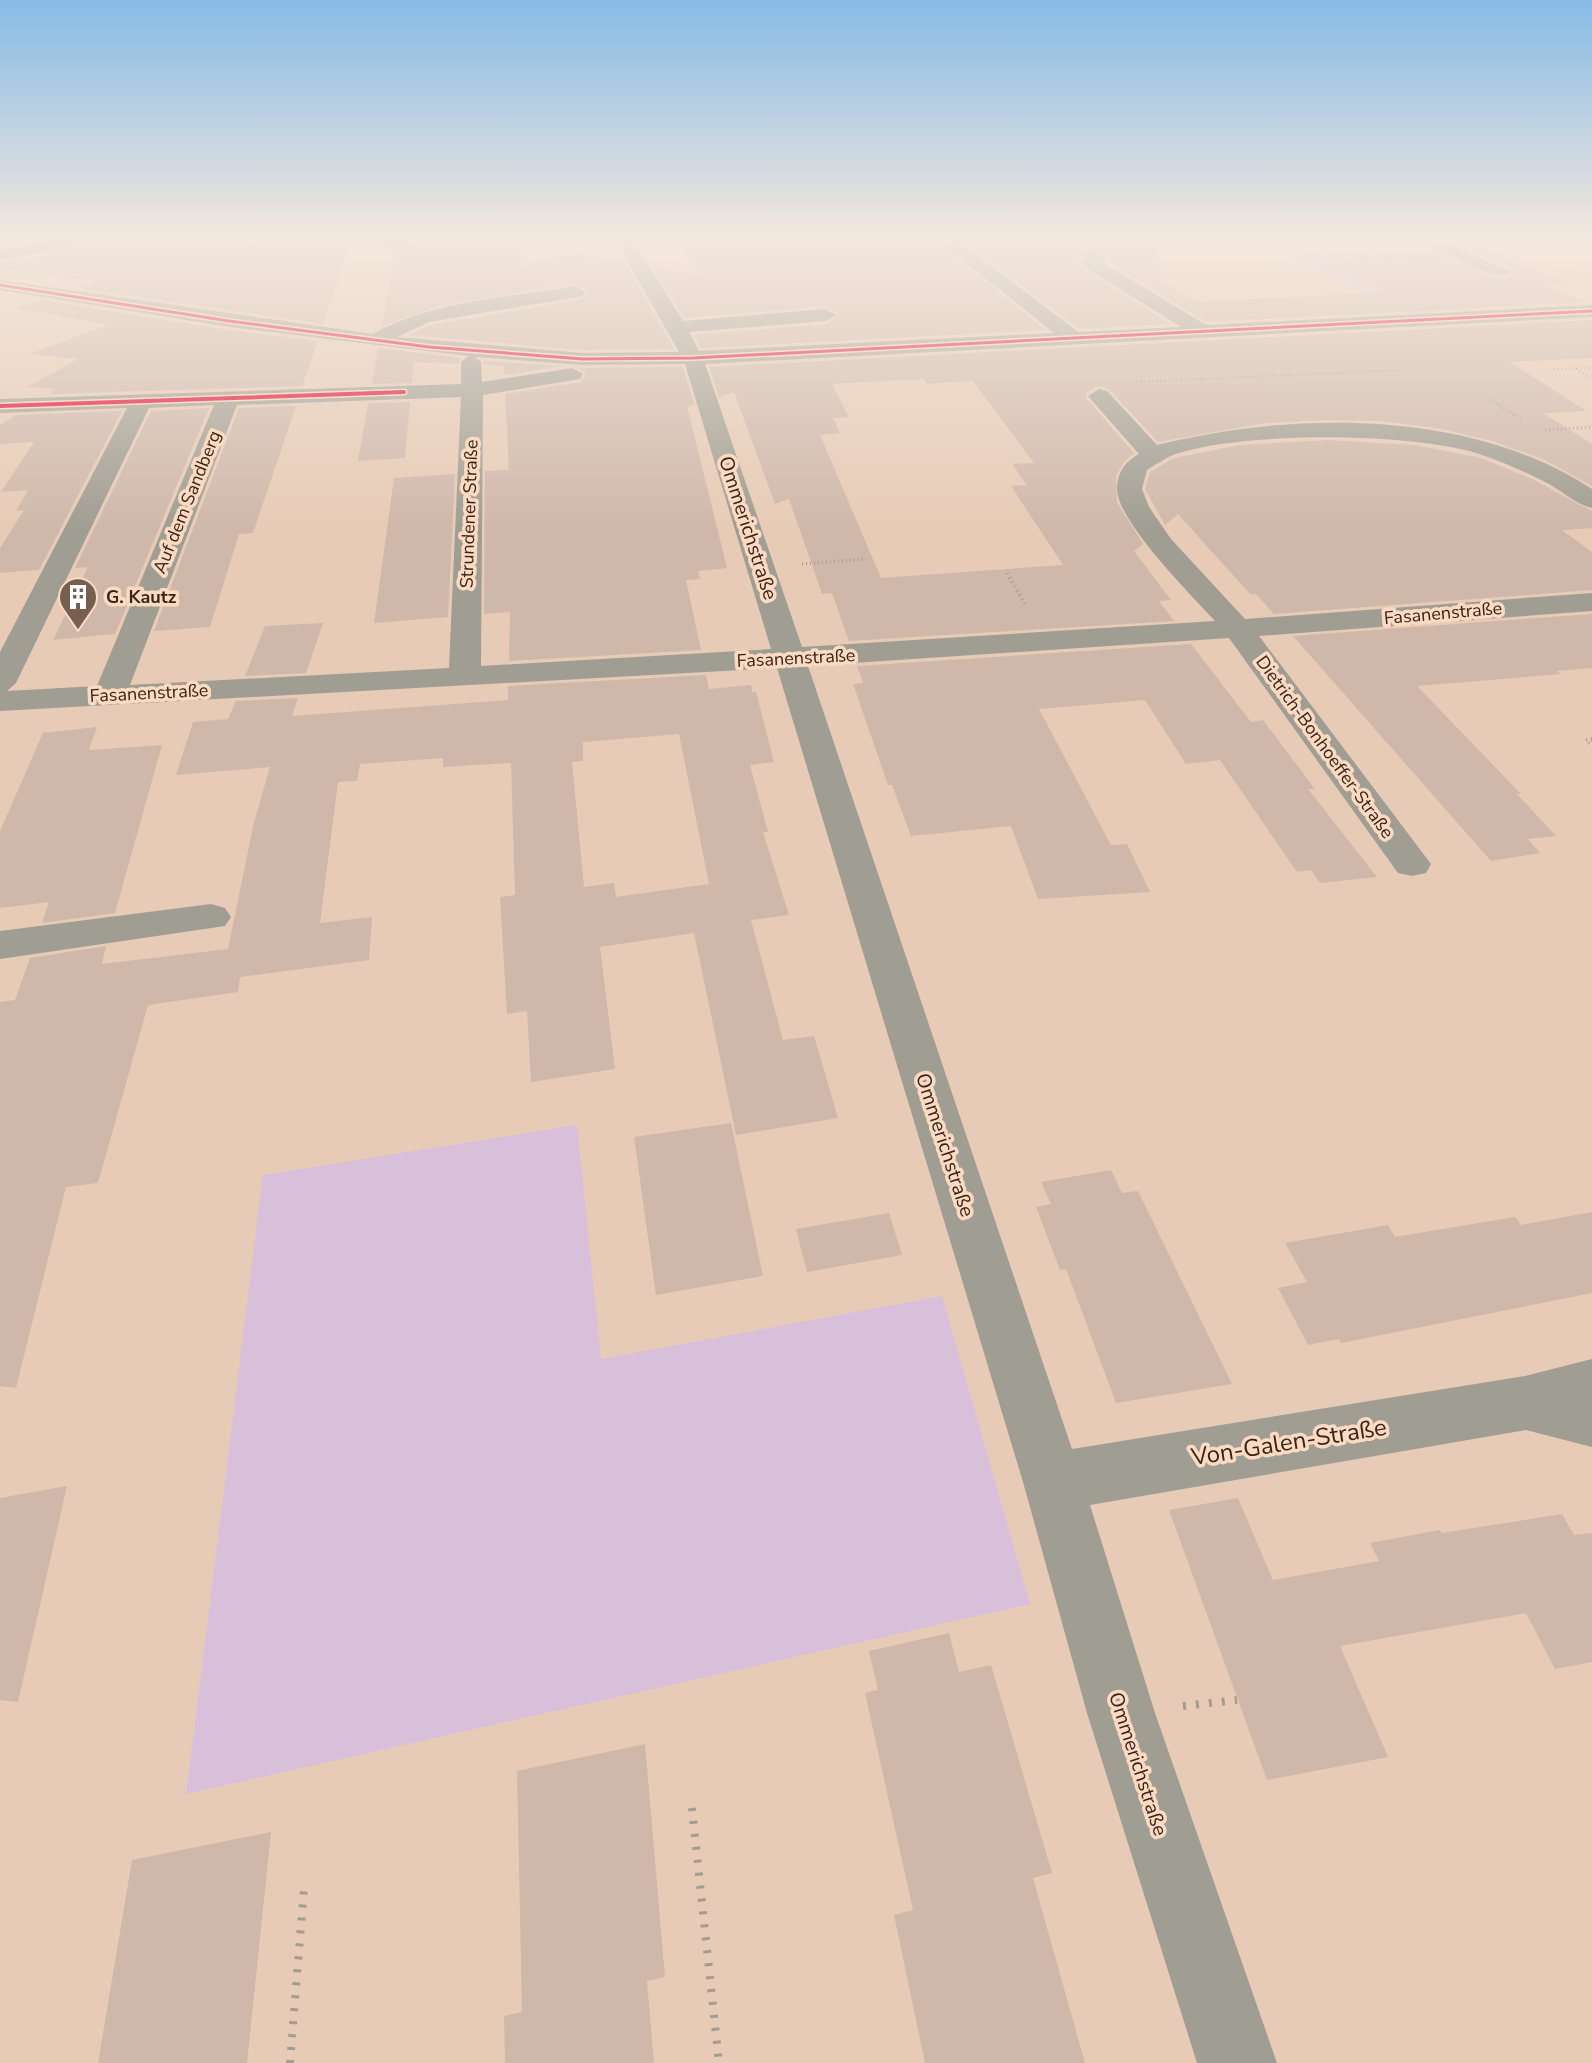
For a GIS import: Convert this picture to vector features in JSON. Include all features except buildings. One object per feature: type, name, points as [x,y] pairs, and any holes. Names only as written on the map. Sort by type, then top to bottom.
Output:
[{"type":"street","points":[[350,337],[471,352],[605,359]]},
{"type":"street","points":[[375,341],[381,337]]},
{"type":"street","name":"Ommerichstraße","points":[[682,337],[761,567],[1053,1482],[1121,1713],[1237,2063]]},
{"type":"street","points":[[0,406],[471,390],[558,378],[605,359],[714,337]]},
{"type":"street","points":[[685,343],[1086,337]]},
{"type":"street","name":"Strundener Straße","points":[[465,676],[471,352]]},
{"type":"street","points":[[1099,396],[1153,455],[1218,439],[1265,433],[1402,431],[1474,445],[1549,474],[1592,500]]},
{"type":"street","name":"Auf dem Sandberg","points":[[110,695],[228,399]]},
{"type":"street","points":[[0,683],[141,402]]},
{"type":"street","name":"Dietrich-Bonhoeffer-Straße","points":[[1153,455],[1131,473],[1127,486],[1142,518],[1239,630],[1412,864]]},
{"type":"street","name":"Fasanenstraße","points":[[0,701],[790,659],[1239,630],[1592,602]]},
{"type":"street","points":[[0,945],[211,917]]},
{"type":"street","name":"Von-Galen-Straße","points":[[1053,1482],[1526,1403],[1592,1385]]},
{"type":"street","name":"Von-Galen-Straße","points":[[1526,1403],[1592,1420]]},
{"type":"path","points":[[1553,369],[1592,368]]},
{"type":"path","points":[[1575,369],[1592,379]]},
{"type":"path","points":[[1158,380],[1203,378],[1206,381],[1402,370]]},
{"type":"path","points":[[1490,399],[1525,422]]},
{"type":"path","points":[[1536,430],[1592,427]]},
{"type":"path","points":[[761,567],[866,559]]},
{"type":"path","points":[[1003,582],[1012,581]]},
{"type":"path","points":[[1010,593],[1018,592]]},
{"type":"path","points":[[1592,739],[1586,740],[1592,745]]},
{"type":"path","points":[[692,1808],[719,2063]]},
{"type":"path","points":[[290,2063],[304,1888]]},
{"type":"shaded area","points":[[577,1125],[601,1359],[942,1296],[1030,1604],[186,1794],[263,1175]]},
{"type":"transit line","points":[[354,337],[429,347],[583,359],[693,358],[1089,337]]},
{"type":"transit line","points":[[0,406],[404,392]]},
{"type":"place","name":"G. Kautz","points":[[78,631]]}]
